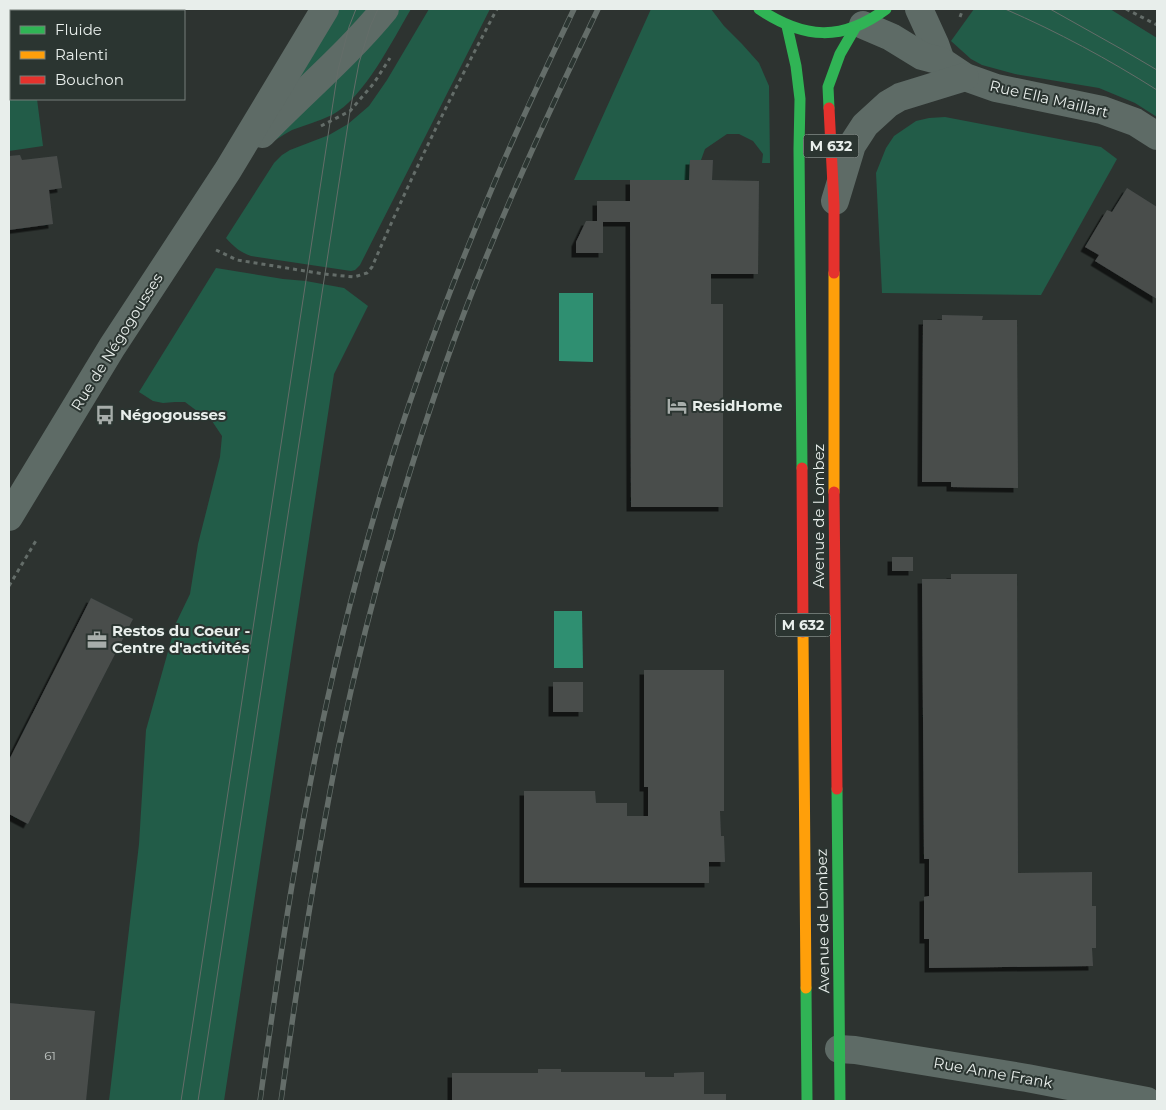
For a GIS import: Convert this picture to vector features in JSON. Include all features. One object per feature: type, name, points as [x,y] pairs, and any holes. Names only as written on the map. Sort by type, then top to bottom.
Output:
[{"type":"main road","points":[[759,9],[787,26],[821,33],[838,32],[859,26],[886,9]]},
{"type":"main road","name":"Avenue de Lombez","points":[[787,26],[796,66],[800,99],[807,1101]]},
{"type":"main road","name":"Avenue de Lombez","points":[[840,1101],[834,540],[834,205],[828,87],[840,54],[859,26]]},
{"type":"street","name":"Rue de Négogousses","points":[[9,517],[112,347],[228,170],[324,9]]},
{"type":"street","name":"Rue de Négogousses","points":[[228,170],[292,103],[353,45],[385,9]]},
{"type":"street","points":[[919,9],[941,61]]},
{"type":"street","name":"Rue Ella Maillart","points":[[859,26],[891,37],[922,56],[941,61],[965,76],[996,88],[1102,110],[1135,122],[1157,136]]},
{"type":"street","points":[[834,205],[852,145],[865,126],[888,104],[900,97],[965,76]]},
{"type":"street","name":"Rue Anne Frank","points":[[840,1049],[1018,1077],[1147,1101]]},
{"type":"path","points":[[208,246],[237,260],[324,274],[354,277],[366,273],[372,266],[462,76],[497,9]]},
{"type":"path","points":[[1126,9],[1157,25]]},
{"type":"path","points":[[9,586],[26,558]]},
{"type":"shaded area","points":[[9,9],[162,9],[10,10],[9,62]]},
{"type":"shaded area","points":[[332,9],[375,9],[280,102]]},
{"type":"shaded area","points":[[400,9],[411,9],[376,68],[355,96],[332,115],[292,130],[266,146]]},
{"type":"shaded area","points":[[429,9],[490,9],[360,265],[351,271],[251,256],[235,247],[226,238],[274,163],[290,150],[329,135],[348,124],[369,106],[387,80]]},
{"type":"shaded area","points":[[651,9],[711,9],[724,26],[759,63],[769,86],[770,163],[762,163],[763,154],[753,141],[739,134],[727,134],[705,149],[701,160],[690,160],[689,180],[574,180]]},
{"type":"shaded area","points":[[974,9],[1110,9],[1157,38],[1157,117],[1135,103],[1099,88],[1015,74],[982,65],[971,59],[951,41]]},
{"type":"shaded area","points":[[9,66],[10,100],[37,100],[43,146],[9,151]]},
{"type":"shaded area","points":[[945,117],[1101,147],[1117,159],[1041,295],[882,293],[876,173],[886,148],[894,136],[916,121]]},
{"type":"shaded area","points":[[216,268],[344,288],[368,306],[334,374],[224,1101],[109,1101],[139,844],[146,730],[176,623],[190,594],[198,544],[220,457],[222,436],[210,418],[185,402],[163,403],[153,401],[139,392]]},
{"type":"shaded area","points":[[559,293],[593,293],[593,362],[559,361]]},
{"type":"shaded area","points":[[554,611],[582,611],[583,668],[554,668]]},
{"type":"building","points":[[20,155],[22,160],[57,156],[62,188],[49,190],[53,224],[9,230],[9,156]]},
{"type":"building","name":"ResidHome","points":[[690,160],[713,160],[712,180],[759,181],[758,274],[711,274],[711,304],[723,304],[723,507],[631,507],[630,222],[603,222],[603,253],[576,253],[576,242],[586,221],[597,221],[597,201],[630,201],[630,180],[689,180]]},
{"type":"building","points":[[1127,188],[1157,207],[1157,299],[1095,261],[1099,255],[1085,247],[1107,210],[1112,212]]},
{"type":"building","points":[[942,315],[983,316],[982,320],[1017,320],[1018,488],[951,487],[951,482],[922,482],[923,320],[942,320]]},
{"type":"building","points":[[892,557],[913,557],[913,571],[892,571]]},
{"type":"building","points":[[951,574],[1017,574],[1018,873],[1092,872],[1092,906],[1096,906],[1096,948],[1092,948],[1093,966],[929,968],[929,939],[924,939],[924,897],[929,896],[929,859],[924,859],[922,579],[951,579]]},
{"type":"building","points":[[91,598],[133,619],[28,824],[9,814],[9,760]]},
{"type":"building","points":[[644,670],[724,670],[724,811],[720,811],[721,836],[724,836],[725,862],[709,862],[709,883],[524,883],[524,791],[595,791],[596,803],[627,803],[627,816],[648,816],[648,787],[644,787]]},
{"type":"building","points":[[553,682],[583,682],[583,712],[553,712]]},
{"type":"building","points":[[9,1003],[95,1011],[86,1101],[9,1101]]},
{"type":"building","points":[[538,1069],[561,1069],[561,1072],[645,1072],[645,1077],[674,1077],[674,1073],[704,1072],[704,1094],[726,1094],[726,1101],[452,1101],[452,1073],[538,1073]]},
{"type":"tram line","points":[[181,1101],[338,70],[349,27],[356,9]]},
{"type":"tram line","points":[[198,1101],[350,111],[359,63],[370,27],[378,9]]},
{"type":"tram line","points":[[1005,9],[1082,46],[1157,90]]},
{"type":"tram line","points":[[1050,9],[1157,70]]},
{"type":"railway","points":[[260,1101],[275,993],[310,784],[331,682],[369,532],[408,408],[448,296],[532,97],[574,9]]},
{"type":"railway","points":[[281,1101],[307,925],[338,750],[360,653],[385,557],[428,415],[478,276],[556,97],[598,9]]},
{"type":"traffic: fast","points":[[759,9],[792,26],[807,31],[823,33],[854,27],[870,20],[886,9]]},
{"type":"traffic: fast","points":[[787,26],[796,66],[800,99],[802,468]]},
{"type":"traffic: fast","points":[[829,108],[828,87],[840,54],[855,28]]},
{"type":"traffic: fast","points":[[837,789],[840,1101]]},
{"type":"traffic: fast","points":[[806,988],[807,1101]]},
{"type":"traffic: slow","points":[[834,273],[834,492]]},
{"type":"traffic: slow","points":[[803,632],[806,988]]},
{"type":"traffic: jam","points":[[829,108],[834,205],[834,273]]},
{"type":"traffic: jam","points":[[802,468],[803,632]]},
{"type":"traffic: jam","points":[[834,492],[837,789]]},
{"type":"place","name":"ResidHome","points":[[677,406]]},
{"type":"place","name":"Négogousses","points":[[105,415]]},
{"type":"place","name":"Restos du Coeur - Centre d'activités","points":[[97,640]]}]
